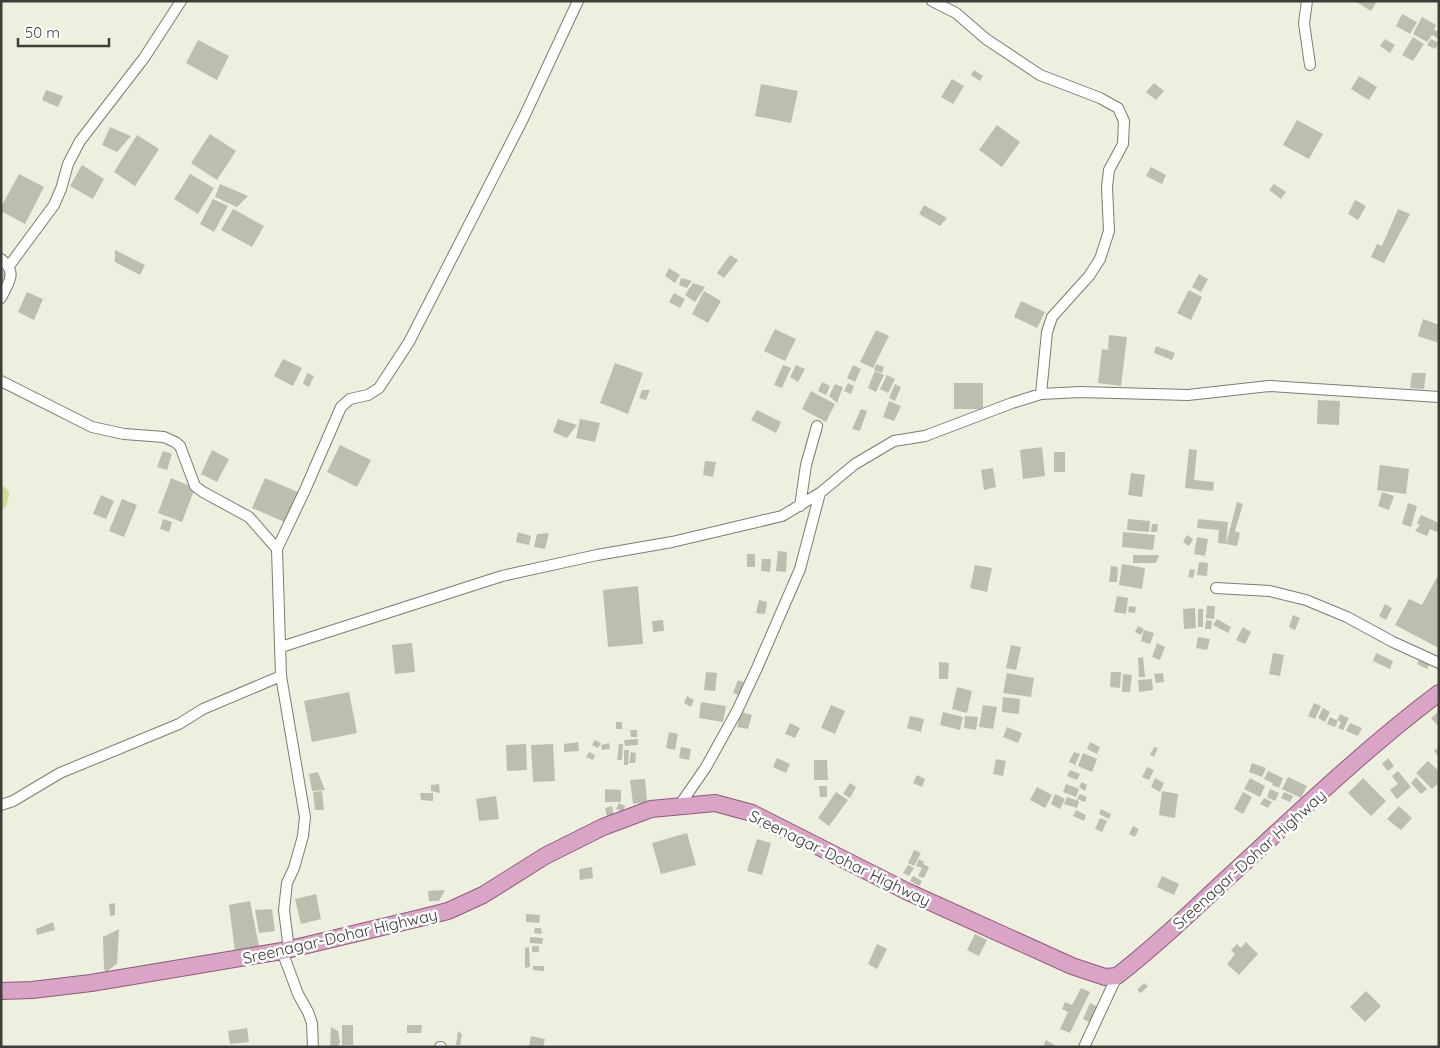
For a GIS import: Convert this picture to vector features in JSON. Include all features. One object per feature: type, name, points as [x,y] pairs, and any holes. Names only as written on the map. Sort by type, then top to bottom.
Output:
[{"type":"main road","name":"Sreenagar-Dohar Highway","points":[[1,991],[32,990],[120,978],[285,951],[448,911],[483,895],[545,856],[604,827],[651,809],[715,803],[752,813],[906,891],[1072,966],[1105,977],[1117,976],[1176,926],[1307,805],[1401,722],[1439,693]]},
{"type":"street","points":[[9,266],[54,205],[62,189],[68,164],[80,141],[144,58],[181,1]]},
{"type":"street","points":[[313,1047],[312,1023],[298,994],[285,951],[284,910],[287,883],[294,868],[303,836],[305,817],[282,676],[277,549],[341,407],[350,399],[368,395],[379,388],[409,342],[523,119],[578,1]]},
{"type":"street","points":[[932,1],[956,13],[986,39],[1040,75],[1100,98],[1118,108],[1124,120],[1123,144],[1109,170],[1107,187],[1109,231],[1100,259],[1090,276],[1052,316],[1046,332],[1041,394]]},
{"type":"street","points":[[1307,1],[1304,23],[1310,64]]},
{"type":"street","points":[[1,259],[9,266],[12,277],[1,298]]},
{"type":"street","points":[[1,381],[92,427],[124,434],[164,437],[175,442],[180,446],[195,486],[249,517],[277,549]]},
{"type":"street","points":[[281,647],[502,576],[597,555],[672,542],[782,516],[820,493],[855,464],[894,441],[926,436],[1041,394],[1080,392],[1188,395],[1269,386],[1439,398]]},
{"type":"street","points":[[800,506],[806,465],[817,426]]},
{"type":"street","points":[[679,806],[706,767],[757,668],[800,569],[820,493]]},
{"type":"street","points":[[1216,588],[1270,591],[1306,600],[1347,617],[1393,642],[1439,663]]},
{"type":"street","points":[[1,805],[13,801],[60,773],[178,724],[203,709],[282,676]]},
{"type":"street","points":[[1084,1047],[1117,976]]},
{"type":"building","points":[[1355,1],[1377,1],[1371,11]]},
{"type":"building","points":[[1402,14],[1417,22],[1410,34],[1396,26]]},
{"type":"building","points":[[1422,17],[1436,25],[1434,30],[1439,32],[1439,39],[1432,35],[1427,42],[1413,34]]},
{"type":"building","points":[[1413,37],[1424,44],[1413,61],[1402,55]]},
{"type":"building","points":[[1385,39],[1395,45],[1390,53],[1380,46]]},
{"type":"building","points":[[1431,39],[1439,43],[1435,49],[1427,45]]},
{"type":"building","points":[[198,40],[229,56],[217,80],[186,63]]},
{"type":"building","points":[[974,70],[983,76],[980,81],[971,75]]},
{"type":"building","points":[[1359,76],[1377,87],[1369,100],[1351,89]]},
{"type":"building","points":[[952,79],[964,86],[953,104],[941,97]]},
{"type":"building","points":[[1154,83],[1164,91],[1156,100],[1146,92]]},
{"type":"building","points":[[761,84],[798,91],[791,123],[755,116]]},
{"type":"building","points":[[46,90],[63,96],[58,107],[42,100]]},
{"type":"building","points":[[1297,120],[1323,134],[1309,159],[1283,145]]},
{"type":"building","points":[[997,125],[1020,142],[1002,167],[979,150]]},
{"type":"building","points":[[110,127],[131,136],[117,152],[102,145]]},
{"type":"building","points":[[210,134],[236,151],[217,180],[191,163]]},
{"type":"building","points":[[137,135],[159,149],[135,186],[114,172]]},
{"type":"building","points":[[82,165],[104,179],[93,199],[70,186]]},
{"type":"building","points":[[1151,167],[1166,175],[1162,184],[1146,176]]},
{"type":"building","points":[[19,174],[44,187],[25,224],[1,211],[1,207]]},
{"type":"building","points":[[190,174],[214,188],[198,214],[174,199]]},
{"type":"building","points":[[220,184],[248,196],[237,207],[215,197]]},
{"type":"building","points":[[1274,184],[1286,192],[1281,199],[1269,190]]},
{"type":"building","points":[[213,199],[228,206],[214,232],[200,224]]},
{"type":"building","points":[[1355,200],[1366,206],[1358,220],[1348,214]]},
{"type":"building","points":[[924,205],[947,218],[940,226],[919,214]]},
{"type":"building","points":[[233,209],[264,226],[252,247],[221,230]]},
{"type":"building","points":[[1398,209],[1410,214],[1384,263],[1371,257],[1377,244],[1382,246]]},
{"type":"building","points":[[115,250],[145,265],[140,275],[115,262]]},
{"type":"building","points":[[730,255],[738,260],[724,278],[717,273]]},
{"type":"building","points":[[669,268],[680,275],[675,283],[665,276]]},
{"type":"building","points":[[1,270],[9,274],[1,291]]},
{"type":"building","points":[[1199,274],[1208,279],[1201,292],[1192,287]]},
{"type":"building","points":[[681,278],[692,281],[687,288],[679,285]]},
{"type":"building","points":[[693,283],[705,287],[695,302],[685,295]]},
{"type":"building","points":[[1189,290],[1202,297],[1191,320],[1177,313]]},
{"type":"building","points":[[704,291],[721,301],[708,323],[692,314]]},
{"type":"building","points":[[27,292],[43,299],[34,320],[18,312]]},
{"type":"building","points":[[674,293],[685,299],[680,308],[669,302]]},
{"type":"building","points":[[1021,301],[1045,312],[1037,328],[1014,317]]},
{"type":"building","points":[[1423,319],[1439,325],[1439,343],[1418,336]]},
{"type":"building","points":[[775,329],[796,339],[785,361],[764,351]]},
{"type":"building","points":[[876,330],[889,336],[873,368],[860,362]]},
{"type":"building","points":[[1109,335],[1127,337],[1121,386],[1098,383],[1102,349],[1108,350]]},
{"type":"building","points":[[1156,346],[1175,353],[1172,360],[1154,353]]},
{"type":"building","points":[[283,359],[302,368],[293,386],[274,376]]},
{"type":"building","points":[[615,363],[643,373],[628,414],[600,403]]},
{"type":"building","points":[[876,364],[884,367],[882,373],[874,370]]},
{"type":"building","points":[[783,365],[791,368],[782,388],[774,385]]},
{"type":"building","points":[[796,365],[805,369],[798,382],[790,377]]},
{"type":"building","points":[[853,365],[861,369],[855,382],[847,378]]},
{"type":"building","points":[[875,371],[884,375],[876,392],[868,388]]},
{"type":"building","points":[[307,373],[314,376],[309,387],[303,384]]},
{"type":"building","points":[[1412,373],[1426,373],[1424,389],[1410,388]]},
{"type":"building","points":[[887,375],[895,379],[888,393],[880,389]]},
{"type":"building","points":[[822,382],[830,386],[826,395],[818,391]]},
{"type":"building","points":[[848,383],[854,386],[851,394],[844,391]]},
{"type":"building","points":[[954,383],[983,383],[983,409],[954,409]]},
{"type":"building","points":[[835,384],[843,387],[837,403],[829,396]]},
{"type":"building","points":[[895,384],[901,387],[895,401],[889,398]]},
{"type":"building","points":[[642,390],[650,390],[646,400],[639,398]]},
{"type":"building","points":[[811,391],[835,404],[826,422],[802,409]]},
{"type":"building","points":[[1318,400],[1340,401],[1339,425],[1317,424]]},
{"type":"building","points":[[889,401],[901,406],[894,421],[883,417]]},
{"type":"building","points":[[861,409],[867,411],[860,431],[852,429]]},
{"type":"building","points":[[757,410],[781,422],[776,433],[751,420]]},
{"type":"building","points":[[558,419],[577,425],[567,438],[553,432]]},
{"type":"building","points":[[580,419],[600,423],[595,442],[576,438]]},
{"type":"building","points":[[340,445],[371,460],[357,487],[327,472]]},
{"type":"building","points":[[1042,447],[1045,476],[1023,479],[1020,450]]},
{"type":"building","points":[[1189,449],[1197,450],[1194,480],[1214,482],[1213,491],[1185,488]]},
{"type":"building","points":[[212,450],[229,459],[217,482],[201,474]]},
{"type":"building","points":[[163,451],[172,454],[167,470],[157,467]]},
{"type":"building","points":[[1054,452],[1065,452],[1065,472],[1054,472]]},
{"type":"building","points":[[705,461],[716,462],[713,477],[703,475]]},
{"type":"building","points":[[1380,465],[1409,469],[1406,494],[1377,490]]},
{"type":"building","points":[[993,468],[996,487],[984,490],[981,470]]},
{"type":"building","points":[[1131,473],[1145,475],[1142,497],[1128,495]]},
{"type":"building","points":[[171,478],[195,488],[182,522],[158,513]]},
{"type":"building","points":[[265,478],[300,493],[287,523],[252,508]]},
{"type":"building","points":[[1382,492],[1394,496],[1389,510],[1378,506]]},
{"type":"building","points":[[101,495],[114,501],[106,519],[93,514]]},
{"type":"building","points":[[122,499],[137,505],[124,537],[109,531]]},
{"type":"building","points":[[1237,502],[1243,504],[1235,531],[1240,533],[1237,546],[1226,544]]},
{"type":"building","points":[[1408,503],[1417,506],[1411,527],[1402,524]]},
{"type":"building","points":[[1421,515],[1439,523],[1439,533],[1430,529],[1427,536],[1415,531],[1420,525],[1417,523]]},
{"type":"building","points":[[163,519],[172,522],[169,532],[160,529]]},
{"type":"building","points":[[1128,519],[1150,521],[1149,532],[1127,530]]},
{"type":"building","points":[[1198,519],[1228,522],[1226,544],[1218,543],[1219,530],[1197,528]]},
{"type":"building","points":[[1152,524],[1158,524],[1157,532],[1151,532]]},
{"type":"building","points":[[518,532],[531,536],[529,545],[516,542]]},
{"type":"building","points":[[1123,532],[1155,535],[1153,550],[1122,547]]},
{"type":"building","points":[[549,533],[545,549],[534,547],[537,534]]},
{"type":"building","points":[[1187,535],[1193,539],[1189,546],[1183,542]]},
{"type":"building","points":[[1197,537],[1208,539],[1205,556],[1194,554]]},
{"type":"building","points":[[778,551],[787,552],[786,572],[776,571]]},
{"type":"building","points":[[747,554],[755,554],[755,567],[747,567]]},
{"type":"building","points":[[1133,555],[1159,555],[1156,563],[1133,563]]},
{"type":"building","points":[[762,559],[771,559],[770,572],[761,571]]},
{"type":"building","points":[[1199,562],[1208,563],[1207,576],[1197,575]]},
{"type":"building","points":[[1122,564],[1145,568],[1142,589],[1119,585]]},
{"type":"building","points":[[975,565],[992,568],[987,592],[970,588]]},
{"type":"building","points":[[1111,566],[1118,567],[1117,582],[1109,582]]},
{"type":"building","points":[[1190,569],[1195,570],[1193,578],[1188,577]]},
{"type":"building","points":[[1437,577],[1439,579],[1439,648],[1395,625],[1409,599],[1422,605]]},
{"type":"building","points":[[638,586],[643,644],[608,647],[603,590]]},
{"type":"building","points":[[1117,596],[1128,598],[1126,614],[1114,612]]},
{"type":"building","points":[[759,600],[767,602],[765,614],[756,613]]},
{"type":"building","points":[[1385,604],[1392,608],[1386,620],[1379,616]]},
{"type":"building","points":[[1129,606],[1136,607],[1135,613],[1128,612]]},
{"type":"building","points":[[1207,606],[1215,606],[1214,619],[1206,618]]},
{"type":"building","points":[[1195,608],[1196,628],[1184,629],[1183,609]]},
{"type":"building","points":[[1198,609],[1203,609],[1203,627],[1198,627]]},
{"type":"building","points":[[1293,615],[1300,618],[1295,630],[1289,627]]},
{"type":"building","points":[[1217,619],[1231,627],[1228,633],[1213,625]]},
{"type":"building","points":[[663,620],[664,631],[653,632],[652,621]]},
{"type":"building","points":[[1206,620],[1212,621],[1211,629],[1205,629]]},
{"type":"building","points":[[1138,626],[1144,629],[1141,635],[1135,632]]},
{"type":"building","points":[[1243,627],[1251,632],[1245,644],[1236,640]]},
{"type":"building","points":[[1144,630],[1154,633],[1150,644],[1141,641]]},
{"type":"building","points":[[1198,637],[1210,639],[1207,650],[1196,648]]},
{"type":"building","points":[[412,643],[415,672],[395,674],[392,645]]},
{"type":"building","points":[[1157,643],[1165,647],[1160,660],[1152,657]]},
{"type":"building","points":[[1011,645],[1021,647],[1016,670],[1006,668]]},
{"type":"building","points":[[1273,653],[1284,655],[1280,676],[1269,674]]},
{"type":"building","points":[[1376,653],[1393,661],[1390,669],[1373,661]]},
{"type":"building","points":[[1143,657],[1145,677],[1139,677],[1138,658]]},
{"type":"building","points":[[1420,659],[1430,664],[1427,669],[1417,664]]},
{"type":"building","points":[[939,662],[949,663],[948,679],[939,679]]},
{"type":"building","points":[[706,672],[717,673],[715,691],[704,690]]},
{"type":"building","points":[[1111,672],[1121,672],[1120,688],[1110,687]]},
{"type":"building","points":[[1007,673],[1034,678],[1031,697],[1003,693]]},
{"type":"building","points":[[1163,673],[1164,682],[1156,683],[1154,674]]},
{"type":"building","points":[[1123,674],[1132,675],[1130,692],[1122,692]]},
{"type":"building","points":[[1152,679],[1153,690],[1139,692],[1138,680]]},
{"type":"building","points":[[738,680],[746,683],[741,696],[733,693]]},
{"type":"building","points":[[957,687],[972,691],[967,713],[952,709]]},
{"type":"building","points":[[349,692],[357,733],[312,742],[304,701]]},
{"type":"building","points":[[687,696],[694,700],[691,707],[684,703]]},
{"type":"building","points":[[1003,697],[1020,699],[1019,714],[1002,712]]},
{"type":"building","points":[[701,702],[726,706],[723,722],[699,718]]},
{"type":"building","points":[[1314,703],[1321,706],[1315,719],[1308,716]]},
{"type":"building","points":[[831,705],[845,711],[835,734],[821,728]]},
{"type":"building","points":[[983,705],[997,707],[993,729],[979,727]]},
{"type":"building","points":[[1323,708],[1330,712],[1325,722],[1318,718]]},
{"type":"building","points":[[1439,711],[1439,727],[1431,718]]},
{"type":"building","points":[[741,712],[752,715],[748,729],[737,727]]},
{"type":"building","points":[[943,712],[963,717],[960,730],[940,725]]},
{"type":"building","points":[[1340,714],[1349,718],[1343,730],[1338,728],[1341,722],[1337,720]]},
{"type":"building","points":[[910,716],[924,719],[921,732],[907,728]]},
{"type":"building","points":[[965,716],[978,717],[976,730],[964,728]]},
{"type":"building","points":[[1330,717],[1338,721],[1335,727],[1327,724]]},
{"type":"building","points":[[616,722],[622,722],[622,729],[616,729]]},
{"type":"building","points":[[790,723],[800,728],[795,738],[785,734]]},
{"type":"building","points":[[1350,723],[1362,728],[1358,736],[1346,731]]},
{"type":"building","points":[[1007,727],[1022,733],[1018,743],[1003,737]]},
{"type":"building","points":[[630,730],[637,730],[637,737],[631,737]]},
{"type":"building","points":[[669,732],[678,734],[675,750],[666,748]]},
{"type":"building","points":[[638,739],[638,745],[625,746],[624,740]]},
{"type":"building","points":[[595,740],[601,743],[598,748],[592,745]]},
{"type":"building","points":[[578,742],[579,751],[564,752],[564,744]]},
{"type":"building","points":[[1090,742],[1100,747],[1097,754],[1087,749]]},
{"type":"building","points":[[609,743],[610,749],[602,750],[601,745]]},
{"type":"building","points":[[526,744],[527,770],[507,771],[506,745]]},
{"type":"building","points":[[553,744],[555,781],[533,782],[531,745]]},
{"type":"building","points":[[619,744],[623,744],[622,760],[617,760]]},
{"type":"building","points":[[681,747],[691,749],[689,760],[679,758]]},
{"type":"building","points":[[1154,747],[1158,748],[1154,757],[1150,755]]},
{"type":"building","points":[[1439,747],[1439,757],[1434,751]]},
{"type":"building","points":[[624,750],[629,750],[628,765],[624,765]]},
{"type":"building","points":[[589,752],[595,755],[593,760],[586,757]]},
{"type":"building","points":[[631,752],[636,753],[635,763],[629,763]]},
{"type":"building","points":[[1074,752],[1080,754],[1075,765],[1069,762]]},
{"type":"building","points":[[1083,753],[1097,759],[1092,772],[1078,766]]},
{"type":"building","points":[[777,758],[790,764],[786,773],[773,767]]},
{"type":"building","points":[[1388,758],[1394,766],[1388,771],[1382,764]]},
{"type":"building","points":[[996,759],[1006,761],[1003,776],[993,774]]},
{"type":"building","points":[[814,760],[827,760],[828,780],[814,780]]},
{"type":"building","points":[[1428,761],[1439,771],[1439,783],[1432,789],[1416,773]]},
{"type":"building","points":[[1252,763],[1266,768],[1262,777],[1249,772]]},
{"type":"building","points":[[1147,767],[1154,770],[1149,780],[1142,777]]},
{"type":"building","points":[[1070,770],[1080,774],[1077,780],[1067,776]]},
{"type":"building","points":[[1268,771],[1283,778],[1279,788],[1264,779]]},
{"type":"building","points":[[1398,771],[1411,787],[1397,799],[1390,790],[1398,784],[1392,776]]},
{"type":"building","points":[[318,772],[325,790],[312,791],[309,774]]},
{"type":"building","points":[[917,775],[925,779],[922,787],[913,783]]},
{"type":"building","points":[[1288,777],[1307,786],[1301,798],[1282,789]]},
{"type":"building","points":[[1416,777],[1427,789],[1421,794],[1411,783]]},
{"type":"building","points":[[1155,778],[1164,783],[1160,792],[1151,787]]},
{"type":"building","points":[[1250,778],[1265,786],[1260,797],[1244,789]]},
{"type":"building","points":[[1363,778],[1386,801],[1371,816],[1348,793]]},
{"type":"building","points":[[645,779],[647,802],[633,804],[630,780]]},
{"type":"building","points":[[1082,782],[1087,785],[1085,791],[1079,787]]},
{"type":"building","points":[[850,783],[856,787],[850,798],[843,794]]},
{"type":"building","points":[[439,784],[440,793],[431,791],[431,785]]},
{"type":"building","points":[[1066,784],[1079,789],[1076,797],[1063,792]]},
{"type":"building","points":[[819,786],[827,786],[827,797],[820,797]]},
{"type":"building","points":[[1037,787],[1052,795],[1045,808],[1030,800]]},
{"type":"building","points":[[605,789],[621,790],[621,802],[605,802]]},
{"type":"building","points":[[1270,789],[1279,793],[1275,801],[1267,797]]},
{"type":"building","points":[[322,791],[324,810],[315,810],[313,792]]},
{"type":"building","points":[[1162,791],[1178,794],[1175,818],[1159,815]]},
{"type":"building","points":[[836,792],[848,800],[829,826],[818,818]]},
{"type":"building","points":[[1243,792],[1252,797],[1243,814],[1234,809]]},
{"type":"building","points":[[1284,792],[1293,796],[1290,802],[1281,798]]},
{"type":"building","points":[[420,793],[433,793],[433,801],[421,800]]},
{"type":"building","points":[[1055,794],[1065,799],[1060,809],[1051,804]]},
{"type":"building","points":[[1080,794],[1087,797],[1085,802],[1077,799]]},
{"type":"building","points":[[496,796],[499,819],[479,821],[476,799]]},
{"type":"building","points":[[1067,797],[1079,801],[1077,808],[1064,804]]},
{"type":"building","points":[[1264,798],[1272,802],[1268,808],[1260,804]]},
{"type":"building","points":[[619,803],[625,806],[623,812],[616,809]]},
{"type":"building","points":[[612,806],[615,820],[608,821],[605,808]]},
{"type":"building","points":[[1399,806],[1412,818],[1401,830],[1387,819]]},
{"type":"building","points":[[1101,809],[1111,814],[1109,819],[1099,814]]},
{"type":"building","points":[[1076,810],[1086,815],[1084,821],[1073,816]]},
{"type":"building","points":[[1100,818],[1107,821],[1102,832],[1095,829]]},
{"type":"building","points":[[1133,826],[1139,829],[1135,837],[1129,834]]},
{"type":"building","points":[[687,833],[696,865],[661,874],[652,843]]},
{"type":"building","points":[[757,839],[771,843],[762,875],[747,871]]},
{"type":"building","points":[[914,850],[921,853],[914,866],[908,863]]},
{"type":"building","points":[[919,859],[929,867],[924,878],[918,876],[922,868],[916,866]]},
{"type":"building","points":[[908,865],[914,868],[909,876],[903,873]]},
{"type":"building","points":[[592,867],[593,878],[580,880],[579,869]]},
{"type":"building","points":[[913,876],[922,881],[919,886],[910,881]]},
{"type":"building","points":[[1162,876],[1179,884],[1174,895],[1157,887]]},
{"type":"building","points":[[445,890],[439,901],[429,901],[428,891]]},
{"type":"building","points":[[316,894],[321,919],[301,924],[295,899]]},
{"type":"building","points":[[250,901],[259,946],[235,951],[229,905]]},
{"type":"building","points":[[115,903],[115,915],[110,916],[109,904]]},
{"type":"building","points":[[272,909],[275,931],[259,933],[255,910]]},
{"type":"building","points":[[526,914],[540,915],[539,923],[526,922]]},
{"type":"building","points":[[53,922],[55,930],[37,935],[36,929]]},
{"type":"building","points":[[535,928],[541,928],[542,934],[534,933]]},
{"type":"building","points":[[119,929],[117,964],[106,972],[104,969],[103,937]]},
{"type":"building","points":[[975,934],[987,940],[979,956],[967,950]]},
{"type":"building","points":[[530,937],[543,938],[542,944],[530,943]]},
{"type":"building","points":[[1246,942],[1258,954],[1239,975],[1227,964],[1235,954],[1231,950],[1237,944],[1241,948]]},
{"type":"building","points":[[877,944],[887,949],[877,969],[868,964]]},
{"type":"building","points":[[532,946],[539,946],[539,952],[532,952]]},
{"type":"building","points":[[529,947],[530,967],[525,968],[525,948]]},
{"type":"building","points":[[533,966],[544,966],[544,971],[533,970]]},
{"type":"building","points":[[1144,983],[1148,986],[1141,993],[1137,990]]},
{"type":"building","points":[[1081,988],[1090,992],[1070,1033],[1060,1029],[1068,1012],[1062,1009],[1065,1002],[1072,1005]]},
{"type":"building","points":[[1366,991],[1381,1006],[1365,1022],[1350,1007]]},
{"type":"building","points":[[1090,1003],[1098,1007],[1091,1023],[1083,1019]]},
{"type":"building","points":[[342,1025],[353,1025],[353,1045],[342,1045]]},
{"type":"building","points":[[407,1025],[422,1025],[421,1033],[407,1033]]},
{"type":"building","points":[[331,1027],[338,1031],[340,1042],[338,1047],[330,1047]]},
{"type":"building","points":[[247,1028],[249,1042],[230,1044],[228,1031]]},
{"type":"building","points":[[458,1031],[462,1034],[460,1045],[456,1045]]},
{"type":"building","points":[[531,1036],[545,1039],[543,1047],[529,1047]]},
{"type":"building","points":[[1046,1040],[1058,1047],[1043,1047]]},
{"type":"waterway","points":[[1,492],[3,494],[1,503]]}]
